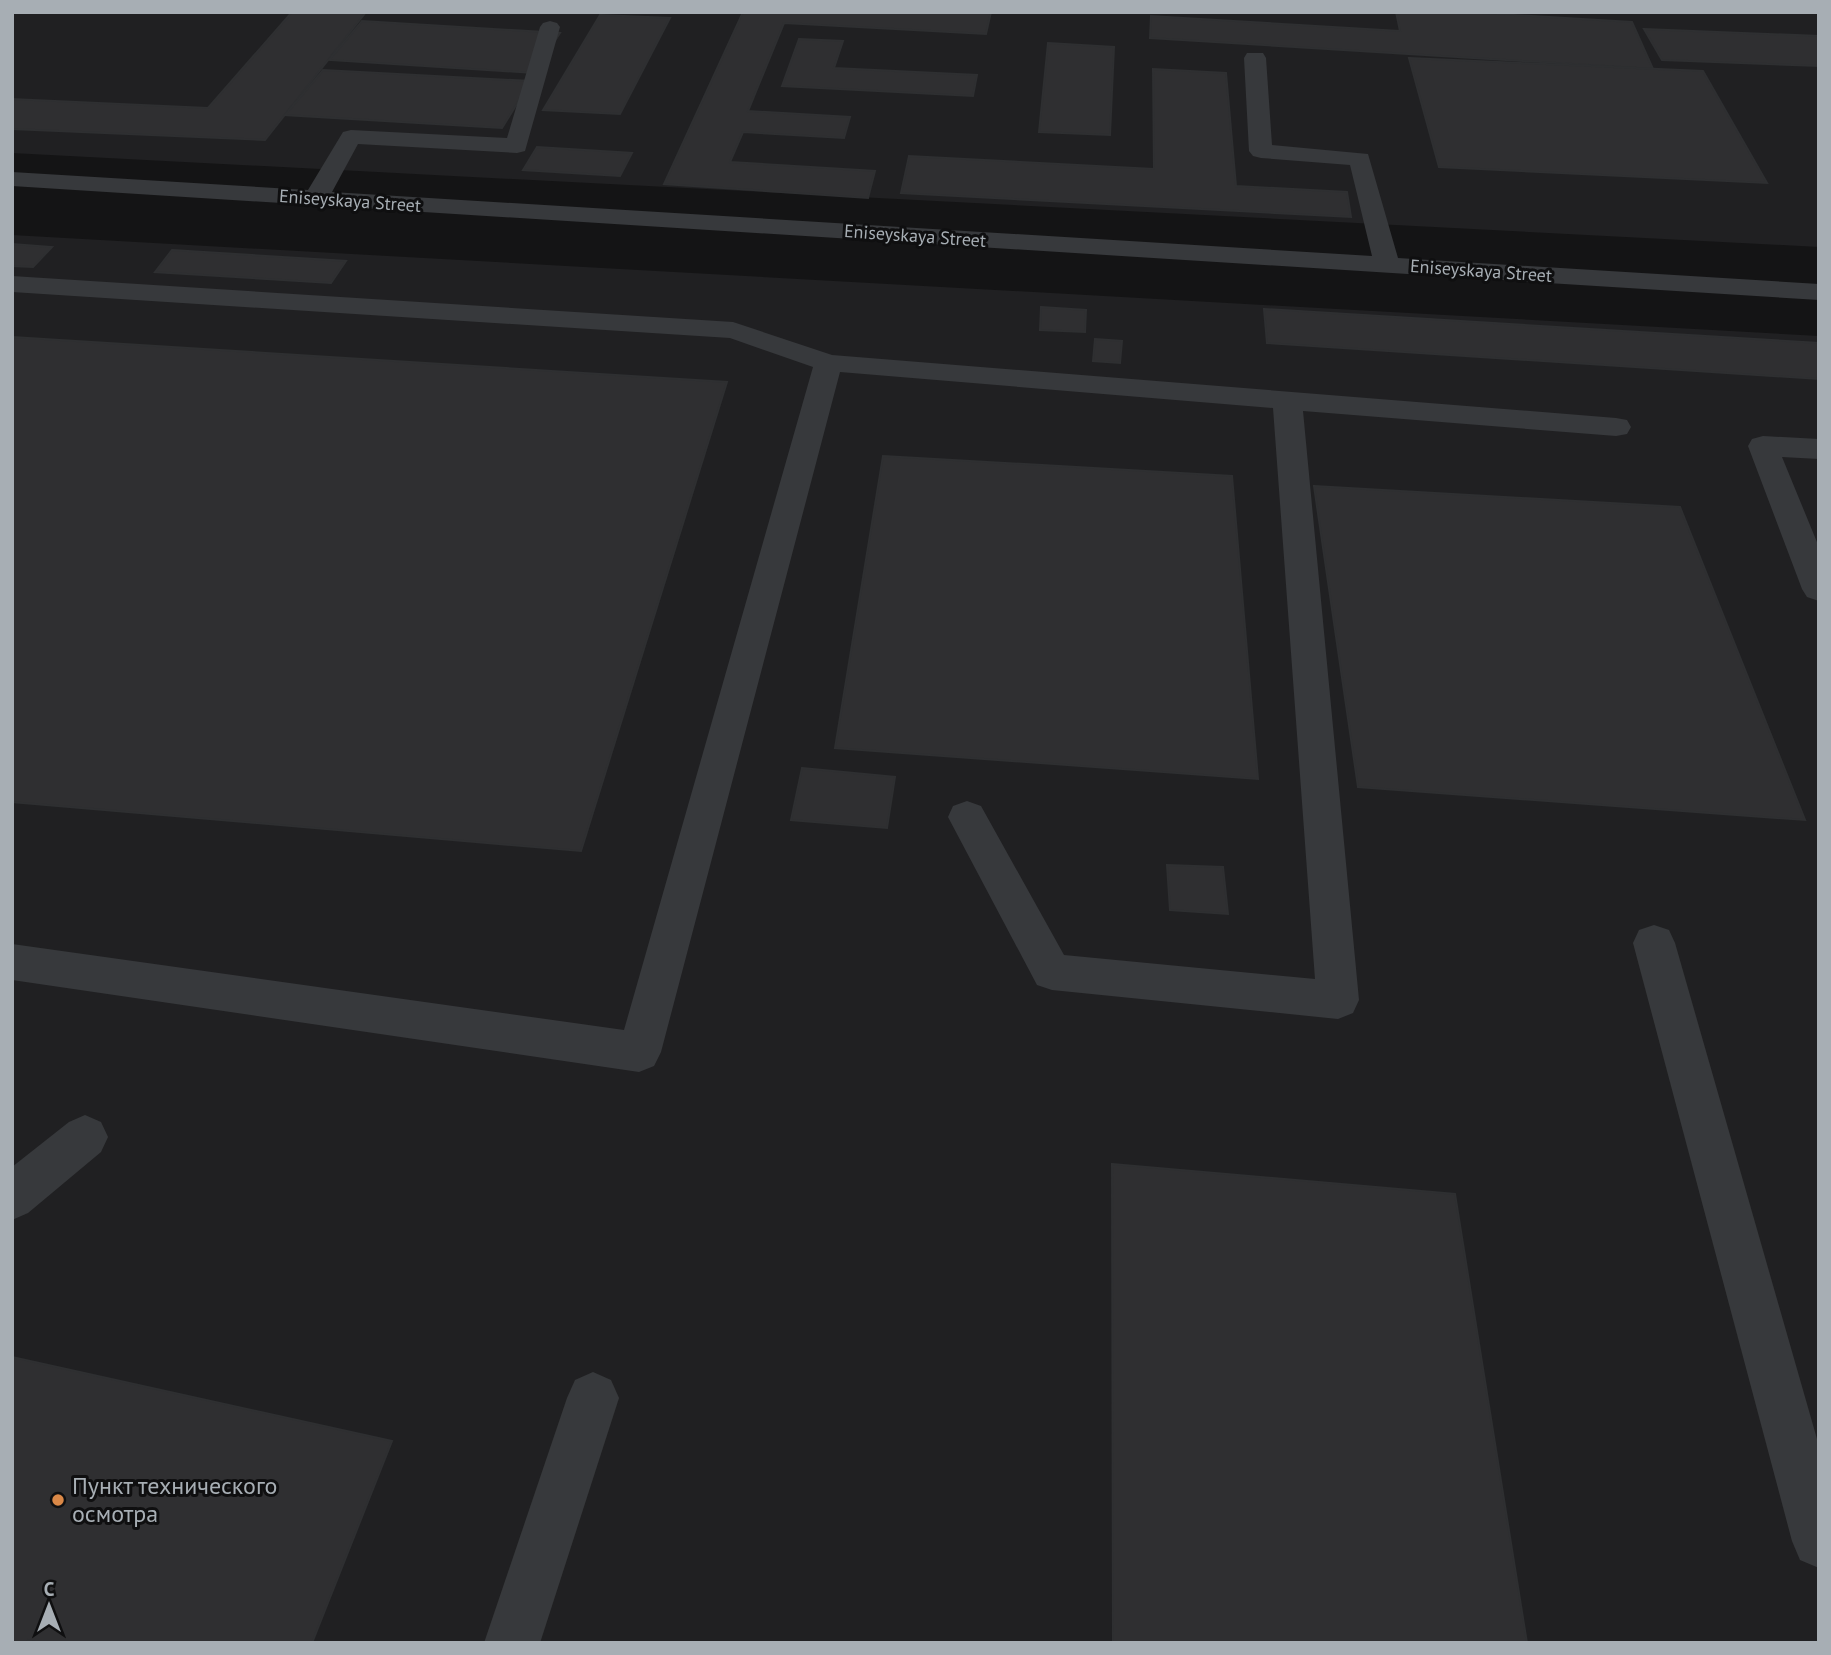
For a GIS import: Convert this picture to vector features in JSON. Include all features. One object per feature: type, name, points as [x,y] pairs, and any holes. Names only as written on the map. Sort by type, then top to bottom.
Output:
[{"type":"street","points":[[315,199],[351,136],[517,146],[550,27]]},
{"type":"street","points":[[1255,58],[1261,151],[1360,159],[1387,265]]},
{"type":"street","name":"Eniseyskaya Street","points":[[12,179],[1819,292]]},
{"type":"street","points":[[12,284],[733,330],[828,363],[1616,427]]},
{"type":"street","points":[[12,962],[639,1052],[828,363]]},
{"type":"street","points":[[967,817],[1052,972],[1338,1000],[1287,400]]},
{"type":"street","points":[[1819,449],[1763,446],[1819,589]]},
{"type":"street","points":[[1654,943],[1819,1541]]},
{"type":"street","points":[[12,1197],[85,1137]]},
{"type":"street","points":[[512,1643],[593,1398]]},
{"type":"shaded area","points":[[12,12],[1819,12],[1819,247],[12,153]]},
{"type":"shaded area","points":[[12,235],[1819,336],[1819,1643],[12,1643]]},
{"type":"building","points":[[292,12],[366,12],[265,140],[12,129],[12,99],[208,108]]},
{"type":"building","points":[[743,12],[991,12],[986,34],[784,23],[748,111],[850,117],[844,138],[743,132],[730,162],[875,171],[868,198],[664,184]]},
{"type":"building","points":[[1396,12],[1465,12],[1632,22],[1653,69],[1150,38],[1151,16],[1400,31]]},
{"type":"building","points":[[600,15],[670,18],[620,114],[543,110]]},
{"type":"building","points":[[362,21],[560,33],[534,73],[329,60]]},
{"type":"building","points":[[1644,29],[1819,36],[1819,66],[1662,60]]},
{"type":"building","points":[[799,39],[843,41],[834,68],[977,75],[973,96],[782,86]]},
{"type":"building","points":[[1048,43],[1114,47],[1110,135],[1039,132]]},
{"type":"building","points":[[1409,58],[1703,71],[1767,183],[1439,167]]},
{"type":"building","points":[[1153,69],[1226,73],[1236,186],[1347,192],[1351,217],[901,193],[909,156],[1154,169]]},
{"type":"building","points":[[323,70],[531,81],[502,128],[285,115]]},
{"type":"building","points":[[537,147],[632,153],[620,176],[523,170]]},
{"type":"building","points":[[12,244],[52,247],[33,267],[12,266]]},
{"type":"building","points":[[172,250],[346,261],[331,283],[155,272]]},
{"type":"building","points":[[1041,307],[1086,310],[1085,332],[1040,330]]},
{"type":"building","points":[[1264,309],[1819,343],[1819,379],[1267,343]]},
{"type":"building","points":[[12,337],[727,382],[581,851],[12,802]]},
{"type":"building","points":[[1095,339],[1122,341],[1120,363],[1093,361]]},
{"type":"building","points":[[883,456],[1232,476],[1258,779],[835,748]]},
{"type":"building","points":[[1314,486],[1680,507],[1805,820],[1358,787]]},
{"type":"building","points":[[802,768],[895,777],[887,828],[791,820]]},
{"type":"building","points":[[1167,865],[1223,867],[1228,914],[1170,910]]},
{"type":"building","points":[[1112,1164],[1455,1194],[1527,1643],[1113,1643]]},
{"type":"building","points":[[12,1357],[392,1441],[312,1643],[39,1643],[28,1640],[27,1643],[12,1643]]},
{"type":"place","name":"Пункт технического осмотра","points":[[58,1500]]}]
